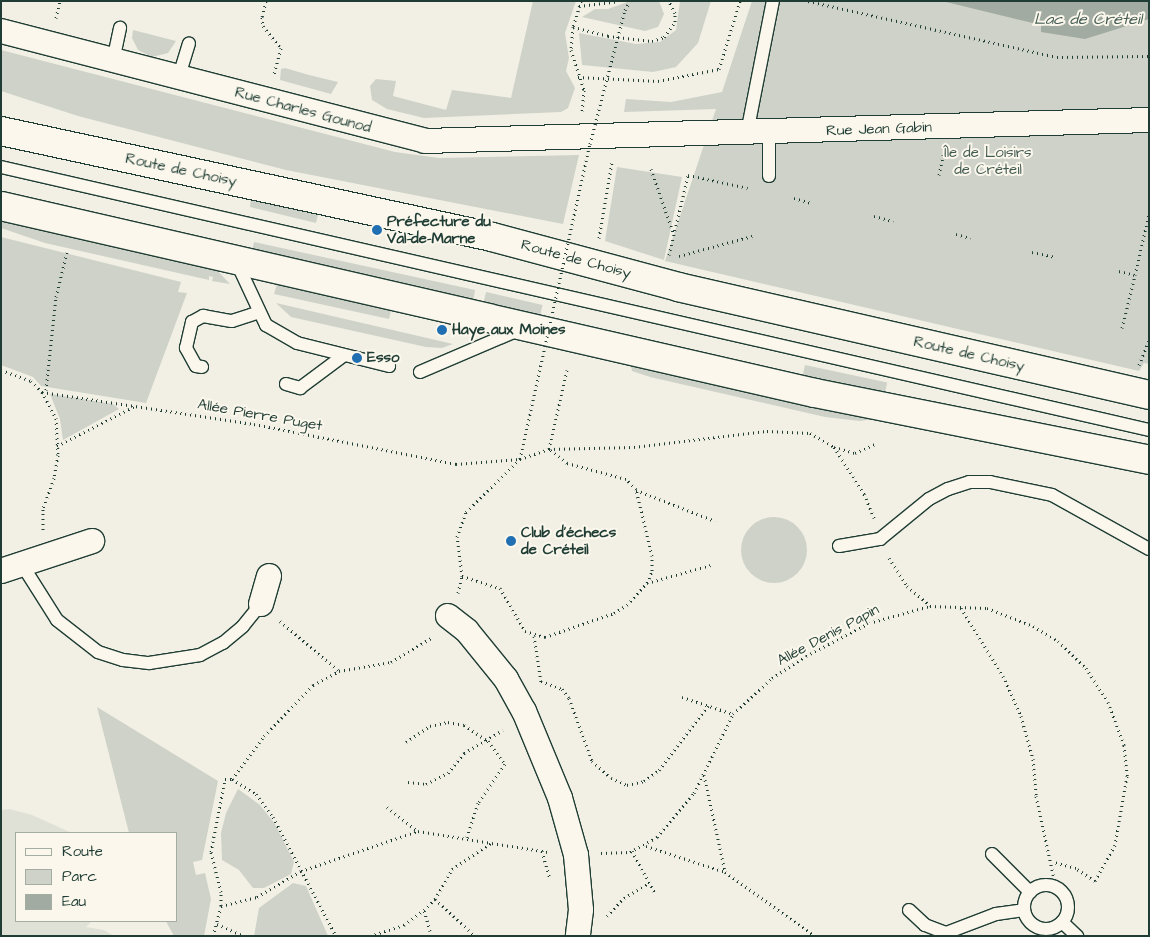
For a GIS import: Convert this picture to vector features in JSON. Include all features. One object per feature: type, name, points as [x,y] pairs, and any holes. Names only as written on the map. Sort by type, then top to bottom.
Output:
[{"type":"main road","points":[[1,114],[90,151]]},
{"type":"main road","name":"Route de Choisy","points":[[1,131],[492,237],[762,307],[1142,383]]},
{"type":"main road","points":[[1,206],[815,393],[1149,460]]},
{"type":"street","name":"Rue Charles Gounod","points":[[1,31],[425,141],[611,148]]},
{"type":"street","name":"Rue Jean Gabin","points":[[611,148],[758,133],[1149,120]]},
{"type":"street","points":[[11,567],[92,541]]},
{"type":"street","points":[[261,604],[269,576]]},
{"type":"street","points":[[447,617],[467,631],[506,679],[524,711],[560,798],[576,855],[581,910],[578,936]]},
{"type":"lane","points":[[770,176],[758,133],[774,1]]},
{"type":"lane","points":[[112,61],[120,28]]},
{"type":"lane","points":[[178,76],[189,44]]},
{"type":"lane","points":[[1,167],[1149,430]]},
{"type":"lane","points":[[235,259],[266,325],[297,343],[389,366]]},
{"type":"lane","points":[[202,367],[196,366],[186,348],[192,322],[202,316],[232,321],[259,312]]},
{"type":"lane","points":[[420,372],[525,326]]},
{"type":"lane","points":[[286,384],[300,388],[343,356]]},
{"type":"lane","points":[[839,546],[880,539],[929,499],[969,482],[1011,484],[1052,495],[1148,547]]},
{"type":"lane","points":[[11,567],[57,620],[98,652],[123,660],[148,664],[200,655],[223,643],[243,626],[261,604]]},
{"type":"lane","points":[[992,854],[1030,892]]},
{"type":"lane","points":[[1043,886],[1056,888],[1067,904],[1062,922],[1050,928],[1036,927],[1024,910],[1030,892],[1043,886]]},
{"type":"lane","points":[[909,910],[925,925],[946,933],[996,914],[1024,910]]},
{"type":"lane","points":[[1062,922],[1077,936]]},
{"type":"path","points":[[54,27],[60,1]]},
{"type":"path","points":[[266,1],[262,17],[263,26],[281,48],[272,83]]},
{"type":"path","points":[[581,1],[572,27],[571,50],[578,77],[584,90],[581,117]]},
{"type":"path","points":[[580,6],[618,1]]},
{"type":"path","points":[[520,459],[588,154],[625,10],[630,1]]},
{"type":"path","points":[[572,27],[608,36],[652,41],[664,37],[675,22],[675,13],[669,1]]},
{"type":"path","points":[[578,77],[658,81],[719,69],[740,1]]},
{"type":"path","points":[[808,1],[827,3],[1057,57],[1149,56]]},
{"type":"path","points":[[939,176],[944,147]]},
{"type":"path","points":[[598,246],[611,148]]},
{"type":"path","points":[[651,169],[674,236]]},
{"type":"path","points":[[748,188],[688,175],[668,258],[752,236]]},
{"type":"path","points":[[794,198],[811,203]]},
{"type":"path","points":[[1122,328],[1149,214]]},
{"type":"path","points":[[874,216],[893,221]]},
{"type":"path","points":[[956,234],[970,238]]},
{"type":"path","points":[[47,554],[43,508],[54,478],[58,446],[56,418],[44,391],[56,298],[67,252]]},
{"type":"path","points":[[1032,252],[1055,257]]},
{"type":"path","points":[[1119,271],[1135,275]]},
{"type":"path","points":[[1142,383],[1149,340]]},
{"type":"path","name":"Allée Pierre Puget","points":[[1,370],[17,373],[44,391],[254,424],[456,464],[520,459]]},
{"type":"path","points":[[549,449],[567,370]]},
{"type":"path","points":[[58,446],[138,405]]},
{"type":"path","points":[[232,778],[292,704],[313,685],[339,671],[391,662],[431,640],[447,617],[462,576],[457,537],[466,512],[520,459],[549,449],[634,447],[767,431],[810,434],[834,447],[856,453],[875,444]]},
{"type":"path","points":[[834,447],[864,494],[874,521]]},
{"type":"path","points":[[549,449],[567,464],[626,479],[636,489],[715,521]]},
{"type":"path","points":[[462,576],[500,588],[525,631],[534,636],[555,636],[614,612],[627,605],[647,583],[652,571],[652,556],[636,489]]},
{"type":"path","points":[[888,557],[907,586],[930,606]]},
{"type":"path","points":[[647,583],[711,566]]},
{"type":"path","points":[[261,604],[339,671]]},
{"type":"path","name":"Allée Denis Papin","points":[[596,854],[632,851],[645,845],[676,815],[704,775],[733,714],[772,678],[806,656],[884,616],[930,606],[987,608],[1009,614],[1058,641],[1086,668],[1108,702],[1124,745],[1127,776],[1123,813],[1115,845],[1095,881],[1076,868],[1053,862]]},
{"type":"path","points":[[961,608],[1003,676],[1021,716],[1053,862],[1056,888]]},
{"type":"path","points":[[534,636],[541,681],[539,689]]},
{"type":"path","points":[[541,681],[562,689],[569,698],[592,761],[611,778],[627,785],[644,781],[659,770],[708,706]]},
{"type":"path","points":[[682,697],[733,714]]},
{"type":"path","points":[[406,742],[430,726],[448,722],[464,725],[488,740],[505,764],[478,803],[467,837]]},
{"type":"path","points":[[408,782],[426,784],[448,773],[464,753],[504,729]]},
{"type":"path","points":[[704,775],[725,872]]},
{"type":"path","points":[[213,936],[221,906],[211,852],[225,779],[232,778],[256,794],[273,817],[336,936]]},
{"type":"path","points":[[387,807],[418,831]]},
{"type":"path","points":[[221,906],[257,897],[302,871],[418,831],[467,837],[492,843],[551,852]]},
{"type":"path","points":[[370,936],[404,925],[424,910],[435,899],[452,869],[492,843]]},
{"type":"path","points":[[645,845],[725,872],[815,936]]},
{"type":"path","points":[[542,851],[551,883]]},
{"type":"path","points":[[632,851],[655,893]]},
{"type":"path","points":[[602,923],[624,898],[649,883]]},
{"type":"path","points":[[435,899],[475,936]]},
{"type":"path","points":[[424,910],[430,930]]},
{"type":"path","points":[[217,924],[244,936]]},
{"type":"shaded area","points":[[9,809],[32,815],[70,832],[15,832],[15,922],[91,922],[86,927],[104,930],[114,936],[1,936],[1,810]]},
{"type":"green space","points":[[533,1],[576,1],[565,33],[569,58],[566,71],[575,88],[568,108],[561,112],[424,118],[387,109],[372,100],[370,86],[376,79],[396,81],[393,96],[446,110],[452,90],[511,98]]},
{"type":"green space","points":[[630,1],[659,1],[664,14],[658,27],[645,31],[582,17],[595,9],[608,9]]},
{"type":"green space","points":[[680,1],[711,1],[698,43],[676,67],[653,72],[582,65],[579,33],[636,44],[660,42],[676,30]]},
{"type":"green space","name":"Île de Loisirs de Créteil","points":[[752,1],[1149,1],[1149,364],[1144,363],[1139,371],[665,261],[716,109],[624,112],[626,99],[671,102],[722,92]]},
{"type":"green space","points":[[133,30],[176,41],[168,53],[152,57],[138,50],[132,38]]},
{"type":"green space","points":[[1,50],[395,152],[439,158],[579,155],[563,224],[286,170],[78,116],[1,91]]},
{"type":"green space","points":[[285,68],[338,82],[331,94],[280,80],[281,69]]},
{"type":"green space","points":[[617,167],[682,177],[664,260],[605,241]]},
{"type":"green space","points":[[251,197],[319,211],[316,223],[250,207]]},
{"type":"green space","points":[[1,219],[215,268],[230,284],[212,281],[213,277],[209,276],[209,280],[45,243],[1,228]]},
{"type":"green space","points":[[1,237],[181,282],[178,292],[187,293],[146,403],[41,386],[33,377],[1,365]]},
{"type":"green space","points":[[254,242],[475,290],[473,302],[252,251]]},
{"type":"green space","points":[[277,284],[391,311],[389,319],[274,294]]},
{"type":"green space","points":[[486,292],[543,305],[540,318],[483,305]]},
{"type":"green space","points":[[276,303],[453,344],[442,348],[426,347],[291,317]]},
{"type":"green space","points":[[805,365],[887,382],[885,393],[803,376]]},
{"type":"green space","points":[[631,366],[875,419],[860,421],[825,417],[650,377],[632,371]]},
{"type":"green space","points":[[50,394],[113,404],[119,409],[63,440],[60,419]]},
{"type":"green space","points":[[774,517],[787,520],[797,527],[804,537],[807,550],[804,563],[797,573],[787,580],[774,583],[761,580],[751,573],[744,563],[741,550],[744,537],[751,527],[761,520]]},
{"type":"green space","points":[[97,707],[218,781],[202,860],[193,862],[196,875],[205,873],[211,899],[204,936],[174,936],[167,922],[178,922],[178,832],[129,832]]},
{"type":"green space","points":[[238,789],[260,805],[275,824],[294,862],[291,874],[264,888],[253,888],[239,870],[222,860],[221,833],[226,813]]},
{"type":"green space","points":[[293,883],[306,886],[328,936],[254,936],[259,908]]},
{"type":"water","name":"Lac de Créteil","points":[[942,1],[1149,1],[1149,19],[1085,39],[1041,32],[1041,25]]},
{"type":"place","name":"Préfecture du Val-de-Marne","points":[[377,230]]},
{"type":"place","name":"Haye aux Moines","points":[[442,330]]},
{"type":"place","name":"Esso","points":[[357,358]]},
{"type":"place","name":"Club d'échecs de Créteil","points":[[511,541]]}]
